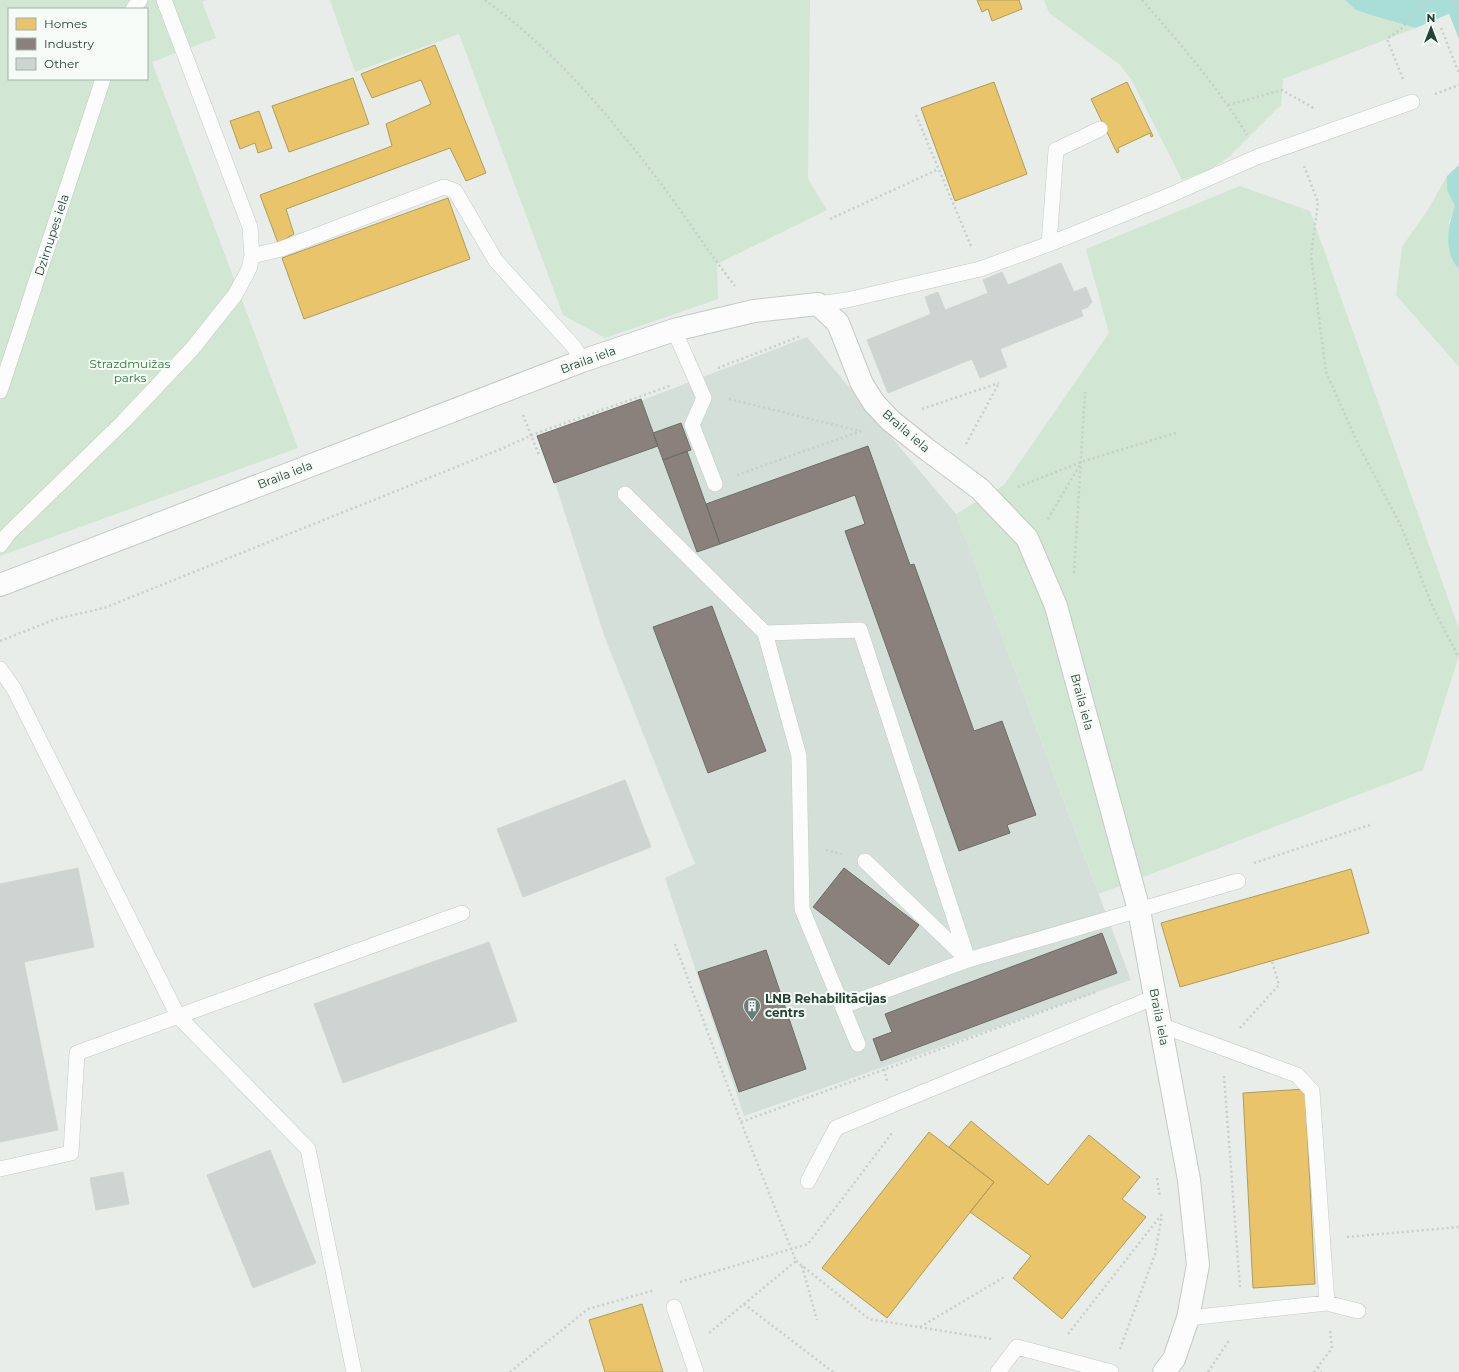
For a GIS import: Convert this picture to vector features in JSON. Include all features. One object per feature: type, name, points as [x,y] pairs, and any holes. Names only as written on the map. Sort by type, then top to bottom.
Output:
[{"type":"street","name":"Braila iela","points":[[0,585],[582,361],[674,330],[754,311],[818,304],[838,323],[862,384],[874,403],[891,421],[980,489],[1027,538],[1056,606],[1139,910],[1189,1180],[1198,1265],[1188,1318],[1174,1359],[1164,1372]]},
{"type":"lane","points":[[134,8],[140,0]]},
{"type":"lane","points":[[0,545],[8,534],[124,421],[192,349],[236,295],[249,269],[252,256],[250,227],[164,0]]},
{"type":"lane","name":"Dzirnupes iela","points":[[0,391],[103,80]]},
{"type":"lane","points":[[818,304],[847,300],[980,269],[1050,244],[1161,199],[1257,157],[1412,102]]},
{"type":"lane","points":[[1050,244],[1056,150],[1100,129]]},
{"type":"lane","points":[[252,256],[281,249],[444,187],[455,191],[496,261],[574,347],[582,361]]},
{"type":"lane","points":[[674,330],[704,398],[692,425],[714,484]]},
{"type":"lane","points":[[625,494],[765,633],[799,756],[802,909],[858,1044]]},
{"type":"lane","points":[[765,633],[860,630],[968,960]]},
{"type":"lane","points":[[0,669],[14,689],[178,1016],[308,1149],[354,1372]]},
{"type":"lane","points":[[865,860],[968,960]]},
{"type":"lane","points":[[843,1006],[968,960],[1238,881]]},
{"type":"lane","points":[[0,1169],[71,1153],[77,1053],[462,913]]},
{"type":"lane","points":[[808,1181],[836,1128],[894,1103],[1155,998]]},
{"type":"lane","points":[[1160,1025],[1297,1075],[1312,1091],[1327,1303]]},
{"type":"lane","points":[[1188,1318],[1327,1303],[1358,1311]]},
{"type":"lane","points":[[674,1307],[696,1372]]},
{"type":"lane","points":[[998,1372],[1017,1347],[1111,1372]]},
{"type":"path","points":[[485,0],[508,16],[540,44],[601,108],[659,181],[717,264],[754,311]]},
{"type":"path","points":[[1142,0],[1172,34],[1228,105],[1248,137],[1257,157]]},
{"type":"path","points":[[1412,102],[1387,39],[1402,28],[1425,0]]},
{"type":"path","points":[[1452,0],[1459,6]]},
{"type":"path","points":[[1441,28],[1459,73]]},
{"type":"path","points":[[1433,94],[1459,85]]},
{"type":"path","points":[[1228,105],[1282,90],[1345,125]]},
{"type":"path","points":[[916,115],[980,269]]},
{"type":"path","points":[[1295,143],[1318,202],[1311,256],[1326,372],[1359,446],[1402,528],[1433,608],[1459,658]]},
{"type":"path","points":[[830,219],[939,169]]},
{"type":"path","points":[[0,641],[56,619],[104,608],[532,436],[838,323]]},
{"type":"path","points":[[714,484],[891,421],[905,414],[999,383],[963,450]]},
{"type":"path","points":[[512,388],[539,455]]},
{"type":"path","points":[[1074,576],[1085,392]]},
{"type":"path","points":[[704,398],[714,396],[861,431]]},
{"type":"path","points":[[1011,489],[1081,462],[1179,432]]},
{"type":"path","points":[[1045,525],[1081,462]]},
{"type":"path","points":[[1238,881],[1251,864],[1373,824]]},
{"type":"path","points":[[800,843],[865,860]]},
{"type":"path","points":[[675,944],[741,1122],[796,1261],[869,1319],[999,1340],[1017,1347]]},
{"type":"path","points":[[1208,1372],[1233,1335],[1242,1312],[1222,1048],[1279,985],[1272,961]]},
{"type":"path","points":[[741,1122],[1096,991]]},
{"type":"path","points":[[676,1284],[808,1244],[901,1122],[884,1069]]},
{"type":"path","points":[[1157,1176],[1160,1199]]},
{"type":"path","points":[[1120,1350],[1155,1254],[1162,1214],[1161,1206]]},
{"type":"path","points":[[1050,1357],[1162,1214]]},
{"type":"path","points":[[1322,1239],[1459,1227]]},
{"type":"path","points":[[689,1350],[796,1261]]},
{"type":"path","points":[[802,1266],[817,1320]]},
{"type":"path","points":[[919,1328],[1006,1276]]},
{"type":"path","points":[[510,1372],[588,1309],[661,1288]]},
{"type":"path","points":[[1314,1372],[1332,1348],[1327,1303]]},
{"type":"path","points":[[744,1304],[833,1372]]},
{"type":"path","points":[[1318,1367],[1321,1372]]},
{"type":"shaded area","points":[[807,337],[956,514],[1131,980],[744,1116],[665,878],[695,864],[605,638],[541,439]]},
{"type":"green space","name":"Strazdmuižas parks","points":[[0,0],[206,0],[202,2],[216,38],[152,62],[298,448],[0,556]]},
{"type":"green space","points":[[330,0],[810,0],[808,179],[827,210],[717,264],[718,299],[605,338],[563,315],[459,34],[355,72]]},
{"type":"green space","points":[[1044,0],[1345,0],[1356,10],[1416,28],[1283,79],[1281,105],[1230,156],[1211,169],[1182,180],[1131,79],[1119,64],[1049,13]]},
{"type":"green space","points":[[1447,176],[1447,190],[1455,206],[1449,222],[1455,265],[1459,269],[1459,367],[1396,295],[1402,247],[1429,208]]},
{"type":"green space","points":[[1240,186],[1310,211],[1459,629],[1459,655],[1423,770],[1099,894],[956,514],[1004,485],[1109,333],[1086,249]]},
{"type":"water","points":[[1345,0],[1459,0],[1459,39],[1449,14],[1416,28],[1356,10]]},
{"type":"water","points":[[1459,165],[1459,269],[1454,262],[1449,247],[1448,239],[1450,222],[1455,206],[1447,190],[1447,176]]},
{"type":"pier","points":[[1449,14],[1459,41],[1457,40],[1448,17],[1417,29],[1416,28]]},
{"type":"building: Homes","points":[[977,0],[1019,0],[1022,9],[992,21],[988,9],[982,12]]},
{"type":"building: Homes","points":[[435,45],[486,173],[466,181],[450,148],[286,209],[294,234],[278,243],[260,195],[392,146],[386,124],[431,104],[421,80],[372,98],[361,74]]},
{"type":"building: Homes","points":[[353,78],[369,124],[289,152],[272,106]]},
{"type":"building: Homes","points":[[994,82],[1027,174],[955,201],[921,108]]},
{"type":"building: Homes","points":[[1127,82],[1153,136],[1151,137],[1150,133],[1118,148],[1119,152],[1117,153],[1091,99]]},
{"type":"building: Homes","points":[[259,111],[272,148],[258,153],[255,143],[240,149],[230,121]]},
{"type":"building: Homes","points":[[448,198],[470,259],[304,319],[282,258]]},
{"type":"building: Homes","points":[[1351,869],[1369,933],[1180,987],[1161,923]]},
{"type":"building: Homes","points":[[1305,1089],[1315,1284],[1253,1288],[1243,1093]]},
{"type":"building: Homes","points":[[971,1121],[1048,1185],[1089,1135],[1140,1177],[1122,1199],[1146,1217],[1062,1319],[1013,1278],[1031,1256],[970,1212],[994,1182],[949,1147]]},
{"type":"building: Homes","points":[[929,1132],[994,1182],[887,1318],[822,1268]]},
{"type":"building: Homes","points":[[642,1304],[663,1372],[605,1372],[589,1320]]},
{"type":"building: Industry","points":[[641,399],[658,446],[554,483],[537,436]]},
{"type":"building: Industry","points":[[681,423],[691,450],[663,460],[653,433]]},
{"type":"building: Industry","points":[[868,446],[910,565],[914,564],[974,731],[1002,721],[1036,815],[1007,825],[1010,833],[959,851],[845,531],[865,524],[855,495],[720,544],[706,504]]},
{"type":"building: Industry","points":[[687,451],[720,544],[697,552],[663,460]]},
{"type":"building: Industry","points":[[712,606],[766,751],[708,773],[653,627]]},
{"type":"building: Industry","points":[[844,868],[919,925],[889,965],[813,907]]},
{"type":"building: Industry","points":[[1102,933],[1117,973],[881,1061],[873,1039],[892,1032],[885,1014]]},
{"type":"building: Industry","name":"LNB Rehabilitācijas centrs","points":[[766,950],[806,1069],[739,1092],[698,972]]},
{"type":"building: Other","points":[[1061,263],[1074,292],[1086,287],[1092,302],[1088,307],[1081,310],[1083,316],[1000,349],[1007,367],[980,378],[972,359],[888,393],[867,340],[931,314],[925,297],[938,292],[945,310],[988,293],[983,280],[1002,272],[1008,285]]},
{"type":"building: Other","points":[[625,780],[651,847],[523,897],[497,829]]},
{"type":"building: Other","points":[[78,868],[94,947],[24,962],[58,1130],[0,1142],[0,884]]},
{"type":"building: Other","points":[[489,942],[517,1021],[343,1083],[314,1004]]},
{"type":"building: Other","points":[[270,1150],[316,1263],[253,1288],[207,1175]]},
{"type":"building: Other","points":[[123,1172],[129,1204],[96,1210],[90,1178]]},
{"type":"place","name":"LNB Rehabilitācijas centrs","points":[[752,1021]]}]
